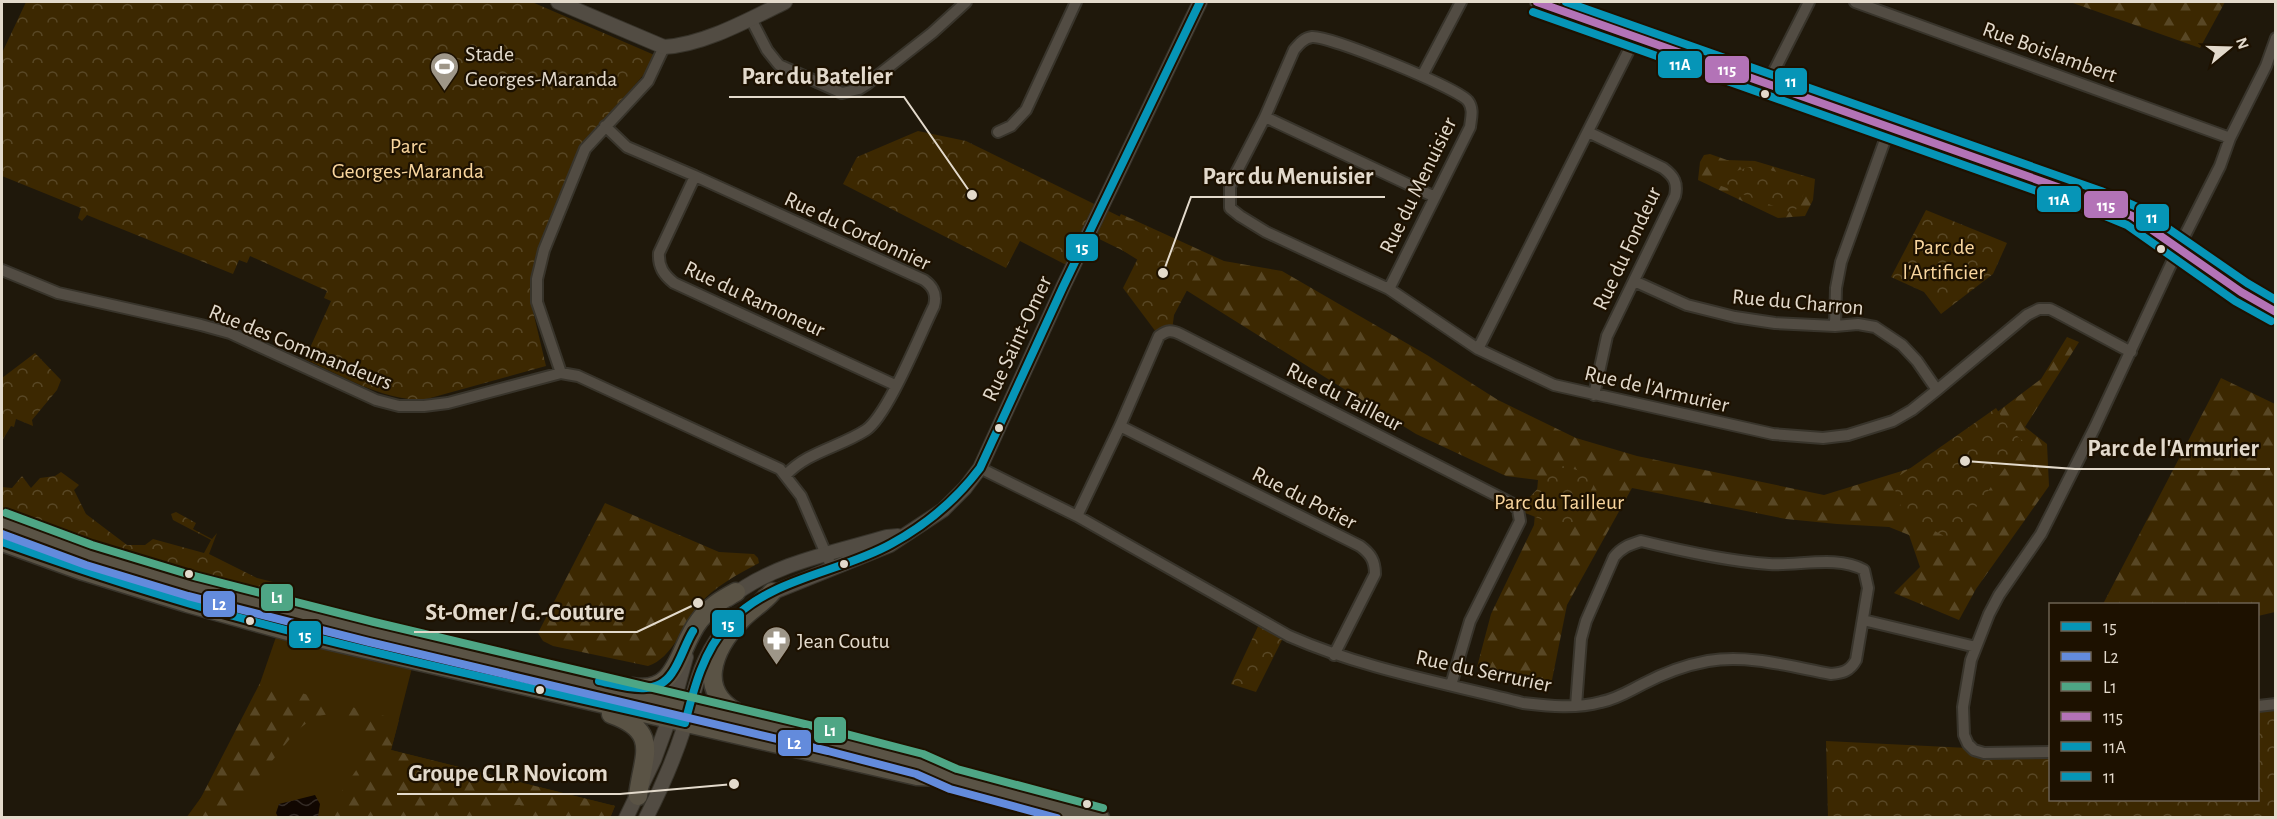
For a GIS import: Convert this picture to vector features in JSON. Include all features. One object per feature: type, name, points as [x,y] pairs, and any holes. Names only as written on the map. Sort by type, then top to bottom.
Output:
[{"type":"main road","points":[[2,524],[89,555],[190,586],[371,632],[577,689],[591,708],[632,724],[645,742],[646,758],[638,796]]},
{"type":"main road","points":[[2,542],[83,571],[288,631],[577,689],[679,713],[917,776],[949,777]]},
{"type":"main road","points":[[577,689],[598,680],[643,688],[664,682],[672,674],[684,646],[699,621],[717,602],[736,592]]},
{"type":"main road","points":[[772,592],[742,618],[724,640],[714,660],[712,677],[718,697],[725,705],[739,714],[774,728]]},
{"type":"main road","points":[[679,713],[774,728],[920,764],[949,777],[1100,818]]},
{"type":"street","points":[[558,2],[664,47],[684,45],[751,19],[785,2]]},
{"type":"street","points":[[751,19],[767,50],[779,65],[842,93],[859,89],[867,84],[932,33],[966,2]]},
{"type":"street","points":[[998,132],[1011,126],[1026,110],[1076,2]]},
{"type":"street","name":"Rue Saint-Omer","points":[[626,818],[701,667],[716,641],[741,611],[829,561],[887,537],[901,536],[923,525],[943,510],[965,488],[980,468],[1063,287],[1200,2]]},
{"type":"street","points":[[1422,76],[1461,2]]},
{"type":"street","points":[[1537,2],[2097,201],[2132,216],[2241,292],[2275,310]]},
{"type":"street","points":[[1768,83],[1809,2]]},
{"type":"street","name":"Rue Boislambert","points":[[1855,2],[2230,138]]},
{"type":"street","name":"Rue du Menuisier","points":[[1389,289],[1470,127],[1472,109],[1464,96],[1422,76],[1336,42],[1320,37],[1309,37],[1301,41],[1294,50],[1265,117],[1230,187],[1230,208],[1266,232],[1389,289],[1478,349]]},
{"type":"street","points":[[1478,349],[1635,38]]},
{"type":"street","points":[[2049,752],[1984,753],[1974,750],[1968,744],[1964,735],[1964,707],[1971,660],[1989,614],[1999,595],[2041,534],[2131,352],[2179,247],[2220,166],[2230,138],[2266,66],[2276,38]]},
{"type":"street","points":[[561,373],[537,302],[537,279],[544,250],[585,149],[648,81],[664,47]]},
{"type":"street","points":[[1265,117],[1435,197]]},
{"type":"street","name":"Rue du Cordonnier","points":[[605,126],[627,147],[929,284],[936,298],[934,306],[879,419],[868,429],[796,464],[786,475]]},
{"type":"street","points":[[1834,326],[1836,288],[1841,262],[1890,126]]},
{"type":"street","name":"Rue du Fondeur","points":[[1588,132],[1663,168],[1675,179],[1677,187],[1675,196],[1606,336],[1594,395]]},
{"type":"street","name":"Rue du Ramoneur","points":[[695,176],[659,253],[658,261],[665,276],[674,283],[895,385]]},
{"type":"street","name":"Rue des Commandeurs","points":[[2,270],[58,293],[230,333],[376,400],[399,406],[448,403],[561,373],[578,376],[770,463],[786,475],[801,496],[829,561]]},
{"type":"street","name":"Rue du Charron","points":[[1634,281],[1687,305],[1719,313],[1775,323],[1834,326],[1858,324],[1875,327],[1890,335],[1917,361],[1937,390]]},
{"type":"street","name":"Rue de l'Armurier","points":[[1478,349],[1554,385],[1773,434],[1822,438],[1848,435],[1893,421],[1912,410],[2009,329],[2039,309],[2050,309],[2131,352]]},
{"type":"street","name":"Rue du Tailleur","points":[[1077,516],[1120,426],[1159,336],[1172,331],[1513,504],[1518,510],[1520,521],[1470,621],[1450,685]]},
{"type":"street","name":"Rue du Potier","points":[[1120,426],[1360,546],[1369,553],[1375,565],[1375,574],[1334,655]]},
{"type":"street","name":"Rue du Serrurier","points":[[980,468],[1077,516],[1290,636],[1334,655],[1523,703],[1576,706],[1610,700],[1673,670],[1732,658],[1832,674],[1844,673],[1852,667],[1856,660],[1863,620]]},
{"type":"street","points":[[1576,706],[1581,639],[1586,621],[1614,557],[1620,550],[1641,541],[1742,561],[1769,564],[1824,562],[1855,565],[1864,570],[1868,588],[1863,620],[1976,647]]},
{"type":"street","name":"Rue Saint-Omer","points":[[645,818],[670,765],[686,659],[697,635],[708,620],[736,592],[758,579],[829,561]]},
{"type":"street","points":[[2259,706],[2276,704]]},
{"type":"green space","name":"Parc Georges-Maranda","points":[[26,2],[532,2],[659,57],[582,146],[535,258],[532,307],[546,366],[423,400],[407,399],[362,386],[305,359],[331,301],[324,298],[327,291],[250,256],[247,263],[239,260],[233,274],[87,215],[82,221],[78,218],[81,208],[2,176],[2,53]]},
{"type":"green space","points":[[2070,2],[2225,2],[2200,48]]},
{"type":"green space","points":[[918,131],[966,141],[1204,258],[1174,315],[1172,331],[1159,336],[1123,288],[1138,258],[1089,234],[1072,268],[1020,241],[1006,268],[843,184],[857,157]]},
{"type":"green space","points":[[1710,154],[1727,160],[1755,161],[1815,179],[1813,200],[1805,216],[1778,218],[1698,180],[1700,162],[1704,155]]},
{"type":"green space","points":[[1749,167],[1760,167],[1809,182],[1794,214],[1711,182],[1711,179]]},
{"type":"green space","name":"Parc de l'Artificier","points":[[1926,210],[2007,243],[1993,274],[1941,314],[1924,292],[1891,277]]},
{"type":"green space","points":[[1121,214],[1224,261],[1282,271],[1427,355],[1498,400],[1576,438],[1637,456],[1824,495],[1931,462],[2041,379],[2067,337],[2079,342],[2025,427],[2047,444],[2049,486],[1976,589],[1959,620],[1894,593],[1920,567],[1909,535],[1889,527],[1786,519],[1632,488],[1567,605],[1551,685],[1477,667],[1491,614],[1534,525],[1538,480],[1506,476],[1416,434],[1106,240]]},
{"type":"green space","points":[[35,353],[61,380],[57,390],[32,420],[33,426],[16,419],[14,427],[11,426],[2,441],[2,378]]},
{"type":"green space","points":[[2221,378],[2275,404],[2275,612],[2259,616],[2259,603],[2104,603]]},
{"type":"green space","points":[[1996,408],[2010,430],[2024,442],[1952,540],[1904,515],[1892,481]]},
{"type":"green space","name":"Parc du Tailleur","points":[[1559,465],[1598,476],[1571,531],[1518,510]]},
{"type":"green space","points":[[61,472],[79,485],[74,490],[86,514],[127,545],[145,545],[153,539],[204,553],[211,540],[173,520],[171,514],[176,512],[196,523],[193,529],[212,539],[217,533],[209,554],[257,578],[273,582],[276,587],[268,594],[261,595],[195,578],[192,572],[187,571],[185,574],[2,510],[2,487],[12,488],[22,476],[31,488],[40,478],[55,476]]},
{"type":"green space","points":[[605,503],[719,552],[754,554],[758,558],[759,563],[726,582],[704,599],[671,649],[657,662],[648,666],[553,646],[543,641],[538,633]]},
{"type":"green space","points":[[1261,620],[1285,634],[1256,692],[1231,684]]},
{"type":"green space","points":[[277,634],[412,668],[391,750],[615,806],[610,818],[186,818],[205,792],[250,712]]},
{"type":"green space","points":[[260,683],[399,720],[391,750],[615,806],[610,818],[529,817],[520,805],[490,807],[485,817],[324,817],[357,769],[363,745],[359,724],[342,716],[327,714],[314,718],[302,727],[255,781],[215,817],[191,817]]},
{"type":"green space","points":[[2275,704],[2275,817],[1828,817],[1826,741],[2049,752],[2049,801],[2259,801],[2259,706]]},
{"type":"water","points":[[315,795],[320,804],[318,817],[278,817],[276,813],[279,804]]},
{"type":"transit line","name":"15","points":[[2,542],[124,584],[248,620],[411,661],[685,723],[696,684],[712,646],[728,624],[745,609],[763,596],[784,586],[871,554],[904,537],[951,501],[980,468],[1063,287],[1200,2]]},
{"type":"transit line","name":"115","points":[[1537,2],[2097,201],[2132,216],[2241,292],[2276,312]]},
{"type":"transit line","name":"11","points":[[1566,2],[2101,191],[2137,207],[2247,283],[2276,300]]},
{"type":"transit line","name":"11A","points":[[1533,12],[2127,225],[2235,301],[2271,321]]},
{"type":"transit line","name":"L1","points":[[6,513],[92,545],[194,576],[374,622],[834,731],[923,754],[957,769],[1103,808]]},
{"type":"transit line","name":"L2","points":[[2,534],[86,565],[188,596],[369,642],[828,751],[916,774],[950,789],[1057,818]]},
{"type":"transit line","name":"15","points":[[599,681],[638,688],[657,686],[672,673],[693,631]]},
{"type":"place","name":"Stade Georges-Maranda","points":[[444,92]]},
{"type":"place","name":"Parc du Batelier","points":[[972,195]]},
{"type":"place","name":"Parc du Menuisier","points":[[1163,273]]},
{"type":"place","name":"Parc de l'Armurier","points":[[1965,461]]},
{"type":"place","name":"St-Omer / G.-Couture","points":[[698,603]]},
{"type":"place","name":"Jean Coutu","points":[[776,666]]},
{"type":"place","name":"Groupe CLR Novicom","points":[[734,784]]}]
